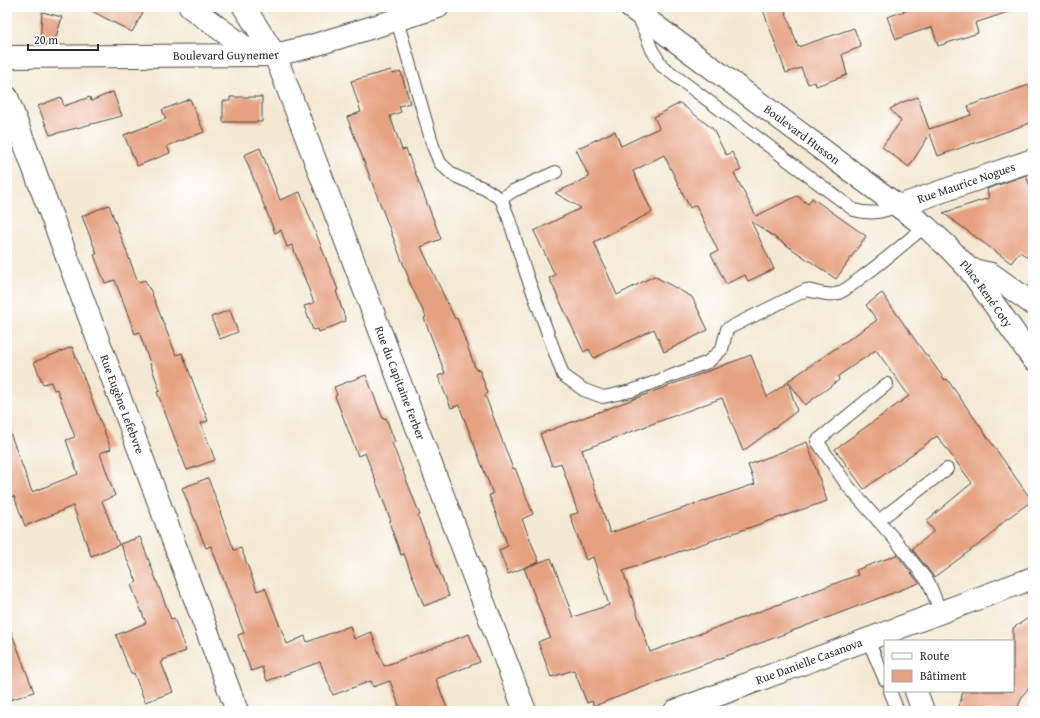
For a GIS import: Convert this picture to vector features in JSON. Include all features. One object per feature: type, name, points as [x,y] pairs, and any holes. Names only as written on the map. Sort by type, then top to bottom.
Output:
[{"type":"street","points":[[190,7],[246,48],[275,55]]},
{"type":"street","name":"Rue du Capitaine Ferber","points":[[244,7],[275,55],[525,711]]},
{"type":"street","name":"Boulevard Guynemer","points":[[7,57],[275,55],[292,52],[438,7]]},
{"type":"street","name":"Boulevard Husson","points":[[637,9],[664,32],[899,206],[947,246],[969,269]]},
{"type":"street","name":"Rue Eugène Lefebvre","points":[[7,97],[237,711]]},
{"type":"street","name":"Rue Maurice Nogues","points":[[899,206],[1033,160]]},
{"type":"street","name":"Place René Coty","points":[[969,269],[992,274],[1033,304]]},
{"type":"street","name":"Place René Coty","points":[[969,269],[1033,359]]},
{"type":"street","name":"Rue Danielle Casanova","points":[[675,711],[868,640],[896,636],[941,613],[1033,578]]},
{"type":"street","points":[[916,692],[923,711]]},
{"type":"lane","points":[[637,9],[652,50],[662,66],[854,210],[865,213],[878,213],[899,206]]},
{"type":"lane","points":[[397,20],[431,139],[440,163],[454,175],[501,199],[563,375],[584,390],[603,397],[631,391],[708,362],[722,349],[727,329],[806,290],[826,294],[835,294],[845,290],[894,253],[924,226]]},
{"type":"lane","points":[[501,199],[556,172]]},
{"type":"lane","points":[[887,384],[817,441],[847,485],[897,542],[929,583],[941,613]]},
{"type":"lane","points":[[878,521],[947,469]]},
{"type":"lane","points":[[868,640],[884,678]]},
{"type":"lane","points":[[890,692],[898,711]]},
{"type":"building","points":[[84,7],[146,7],[132,32]]},
{"type":"building","points":[[762,7],[784,7],[798,47],[854,28],[861,47],[842,54],[847,75],[816,86],[815,82],[808,84],[801,68],[786,73]]},
{"type":"building","points":[[917,7],[1013,7],[1014,10],[975,23],[978,33],[938,46],[932,27],[896,39],[887,17]]},
{"type":"building","points":[[42,12],[62,17],[54,44],[40,44]]},
{"type":"building","points":[[391,70],[392,74],[401,72],[410,103],[399,106],[401,112],[390,116],[402,150],[406,149],[441,239],[421,247],[455,319],[457,318],[476,370],[479,369],[488,393],[485,395],[513,469],[515,468],[533,514],[522,519],[539,562],[508,574],[499,550],[508,546],[489,495],[493,494],[459,405],[451,408],[438,376],[445,373],[424,318],[426,317],[408,279],[347,117],[361,112],[351,81]]},
{"type":"building","points":[[1029,85],[1033,97],[1033,122],[938,156],[930,134],[909,167],[882,147],[901,121],[890,109],[903,102],[918,97],[929,129],[971,115],[968,106]]},
{"type":"building","points":[[113,92],[122,116],[50,135],[38,106],[61,97],[64,106],[90,97],[91,101]]},
{"type":"building","points":[[230,97],[262,97],[262,122],[223,122],[223,101],[230,101]]},
{"type":"building","points":[[190,99],[204,132],[167,146],[170,153],[137,166],[124,135],[166,119],[162,110]]},
{"type":"building","points":[[680,103],[713,129],[726,155],[732,152],[741,170],[734,173],[756,216],[797,196],[808,204],[812,198],[866,236],[836,279],[751,221],[774,269],[748,281],[745,275],[726,284],[711,254],[718,251],[696,205],[690,208],[664,155],[633,171],[652,212],[594,242],[617,295],[654,276],[692,297],[708,330],[664,352],[654,329],[594,358],[589,349],[584,352],[557,295],[549,278],[555,275],[534,231],[581,208],[555,193],[589,177],[576,149],[615,131],[621,146],[659,128],[654,117]]},
{"type":"building","points":[[260,148],[280,200],[300,192],[338,290],[336,291],[346,321],[319,332],[318,329],[313,330],[304,306],[314,303],[292,245],[287,247],[281,230],[275,233],[244,155]]},
{"type":"building","points":[[1026,175],[1033,195],[1033,261],[1020,252],[1011,263],[943,213],[989,198],[987,189]]},
{"type":"building","points":[[109,205],[138,282],[145,280],[150,289],[176,355],[182,353],[208,421],[201,423],[215,460],[187,470],[157,392],[160,391],[139,332],[135,334],[115,280],[105,283],[94,255],[97,254],[82,216]]},
{"type":"building","points":[[882,293],[925,354],[945,380],[947,379],[1032,501],[1005,520],[989,537],[934,577],[912,549],[934,531],[926,521],[972,483],[937,436],[864,489],[835,449],[909,396],[876,350],[838,376],[839,380],[805,405],[788,381],[877,320],[866,305]]},
{"type":"building","points":[[230,310],[238,332],[220,339],[211,317]]},
{"type":"building","points":[[72,347],[111,449],[100,453],[115,496],[102,501],[119,545],[91,556],[73,506],[25,526],[14,496],[7,498],[7,430],[9,430],[32,492],[78,474],[66,440],[75,437],[57,389],[54,390],[51,382],[43,384],[34,362]]},
{"type":"building","points":[[751,355],[767,397],[788,382],[797,411],[743,451],[722,398],[582,450],[610,533],[755,484],[748,465],[807,442],[827,501],[623,571],[650,652],[858,575],[856,570],[897,555],[919,583],[594,706],[592,701],[587,703],[574,670],[551,677],[538,642],[550,637],[524,568],[551,558],[573,617],[609,605],[593,557],[586,560],[570,515],[578,513],[561,463],[552,466],[540,434]]},
{"type":"building","points":[[366,375],[383,419],[386,418],[395,442],[392,443],[449,596],[424,606],[404,554],[401,555],[389,522],[391,521],[365,453],[358,456],[335,396],[337,395],[334,387]]},
{"type":"building","points":[[208,478],[234,550],[241,548],[257,591],[265,588],[287,644],[305,636],[307,642],[350,626],[354,639],[371,632],[384,666],[469,634],[480,662],[436,679],[448,711],[401,711],[390,681],[373,687],[371,681],[333,695],[320,662],[267,681],[262,667],[251,671],[238,635],[244,633],[211,546],[206,548],[182,488]]},
{"type":"building","points":[[140,537],[171,619],[174,618],[186,651],[161,662],[173,692],[145,702],[134,673],[131,674],[116,635],[146,623],[131,585],[137,582],[120,544]]},
{"type":"building","points":[[1033,615],[1033,683],[1023,695],[1016,711],[958,711],[963,692],[1014,692],[1013,628]]},
{"type":"building","points":[[7,626],[9,626],[34,692],[7,701]]}]
